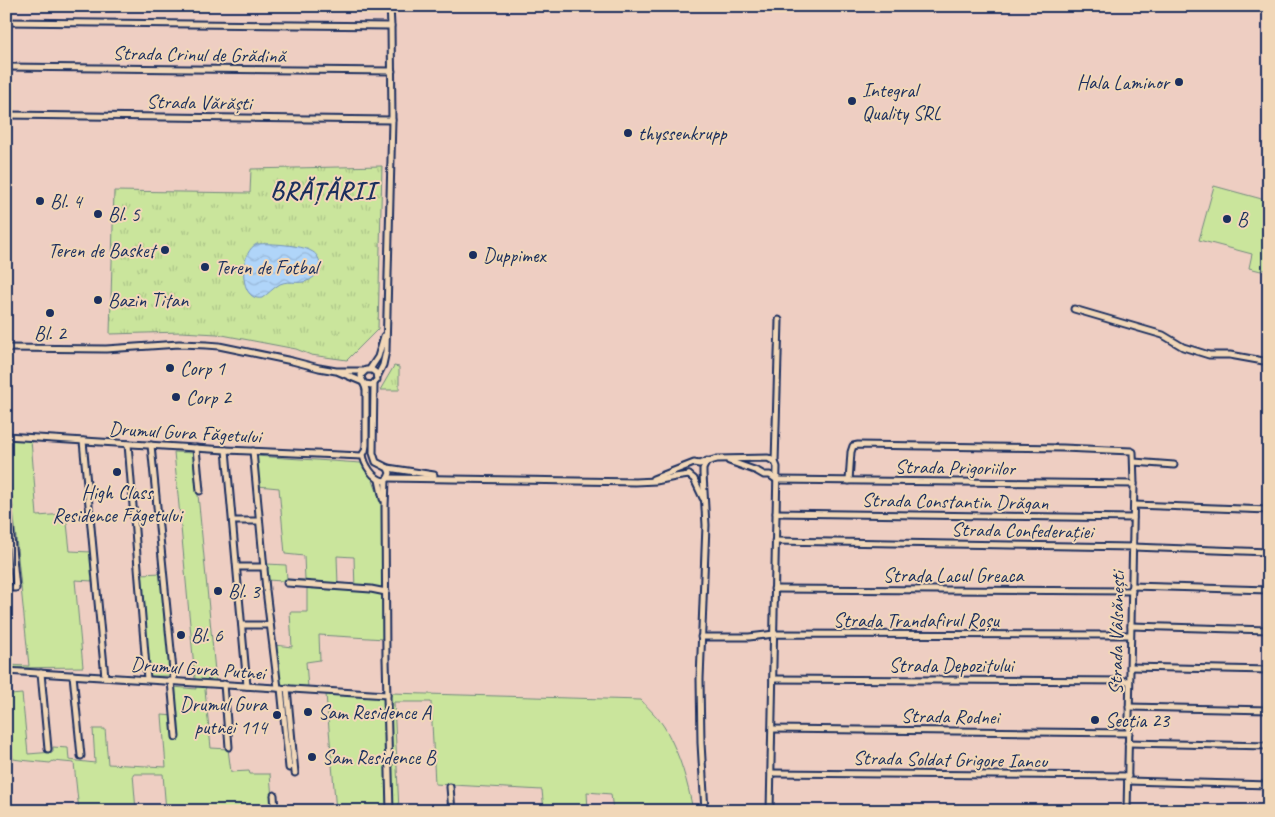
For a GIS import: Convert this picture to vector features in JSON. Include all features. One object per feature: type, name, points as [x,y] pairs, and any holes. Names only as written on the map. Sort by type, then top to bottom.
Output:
[{"type":"street","points":[[390,6],[392,120],[385,356],[384,365],[374,384],[374,453],[378,463],[388,468],[452,478]]},
{"type":"street","points":[[6,22],[391,26]]},
{"type":"street","name":"Strada Crinul de Grădină","points":[[6,67],[392,71]]},
{"type":"street","name":"Strada Vărăști","points":[[6,115],[392,120]]},
{"type":"street","points":[[1074,309],[1163,335],[1183,347],[1209,355],[1230,355],[1269,362]]},
{"type":"street","points":[[770,811],[779,320]]},
{"type":"street","points":[[385,507],[379,480],[368,467],[364,454],[364,383],[362,375],[378,357],[386,321]]},
{"type":"street","points":[[6,348],[106,349],[206,345],[292,361],[310,367],[336,371],[367,370],[376,373],[377,377]]},
{"type":"street","points":[[336,371],[369,385],[374,384]]},
{"type":"street","name":"Drumul Gura Făgetului","points":[[6,436],[226,450],[364,454],[370,451],[374,453]]},
{"type":"street","points":[[83,441],[105,677]]},
{"type":"street","points":[[128,444],[146,680]]},
{"type":"street","points":[[151,445],[176,737]]},
{"type":"street","name":"Strada Vâlsănești","points":[[850,481],[851,452],[853,446],[858,445],[1063,448],[1130,450],[1133,452],[1134,518],[1127,811]]},
{"type":"street","points":[[196,448],[200,491]]},
{"type":"street","points":[[226,450],[247,686]]},
{"type":"street","points":[[253,451],[270,625],[289,768]]},
{"type":"street","points":[[647,482],[681,467],[717,459],[771,459],[775,462]]},
{"type":"street","points":[[725,459],[767,476],[770,475],[777,480]]},
{"type":"street","points":[[762,473],[760,465],[765,459]]},
{"type":"street","points":[[705,811],[700,678],[706,525],[703,472],[706,461]]},
{"type":"street","points":[[1134,462],[1174,465]]},
{"type":"street","points":[[699,464],[703,472]]},
{"type":"street","points":[[690,465],[688,470],[704,500]]},
{"type":"street","points":[[388,468],[390,473],[387,479],[385,507],[390,811]]},
{"type":"street","points":[[770,475],[776,470]]},
{"type":"street","points":[[379,480],[452,478],[647,482],[691,477],[699,478],[703,472]]},
{"type":"street","name":"Strada Prigoriilor","points":[[777,480],[1134,484]]},
{"type":"street","points":[[6,486],[16,588],[6,588]]},
{"type":"street","points":[[1134,505],[1269,510]]},
{"type":"street","name":"Strada Constantin Drăgan","points":[[776,513],[1134,518]]},
{"type":"street","points":[[233,521],[259,521]]},
{"type":"street","name":"Strada Confederației","points":[[775,541],[1133,547],[1269,552]]},
{"type":"street","points":[[237,567],[264,567]]},
{"type":"street","points":[[287,583],[371,589],[386,592]]},
{"type":"street","name":"Strada Lacul Greaca","points":[[774,589],[1132,588],[1269,590]]},
{"type":"street","points":[[242,625],[270,625]]},
{"type":"street","points":[[1131,626],[1269,630]]},
{"type":"street","name":"Strada Trandafirul Roșu","points":[[701,637],[749,637],[774,634],[1130,635]]},
{"type":"street","points":[[1130,667],[1269,670]]},
{"type":"street","name":"Drumul Gura Putnei","points":[[6,671],[387,695]]},
{"type":"street","points":[[41,673],[48,749]]},
{"type":"street","points":[[73,675],[81,756]]},
{"type":"street","name":"Strada Depozitului","points":[[773,679],[1129,681]]},
{"type":"street","points":[[224,684],[230,747]]},
{"type":"street","points":[[288,688],[295,773]]},
{"type":"street","points":[[1129,707],[1269,710]]},
{"type":"street","name":"Strada Rodnei","points":[[772,729],[1128,733]]},
{"type":"street","points":[[1128,743],[1269,746]]},
{"type":"street","name":"Strada Soldat Grigore Iancu","points":[[771,772],[1128,778],[1269,785]]},
{"type":"street","points":[[450,787],[452,811]]},
{"type":"street","points":[[274,795],[275,811]]},
{"type":"green space","points":[[382,166],[378,329],[347,360],[311,355],[296,349],[217,334],[181,332],[110,334],[114,191],[250,193],[251,169]]},
{"type":"green space","points":[[1214,186],[1269,201],[1269,268],[1261,271],[1249,268],[1252,254],[1199,240]]},
{"type":"green space","points":[[394,366],[399,367],[399,390],[380,390]]},
{"type":"green space","points":[[6,439],[31,440],[37,516],[66,514],[70,551],[91,552],[93,581],[75,580],[83,667],[7,668],[10,695],[22,694],[28,754],[53,752],[53,747],[68,748],[69,760],[95,763],[93,729],[105,729],[108,764],[166,767],[162,715],[175,716],[173,687],[196,689],[174,452],[194,453],[216,682],[209,681],[205,690],[211,748],[228,749],[231,772],[249,771],[250,774],[270,774],[273,811],[166,811],[163,774],[133,774],[136,811],[79,811],[74,763],[53,761],[50,763],[13,759],[6,693],[6,665],[29,666]]},
{"type":"green space","points":[[255,456],[361,463],[372,478],[382,505],[385,639],[319,635],[320,660],[306,662],[308,688],[278,685],[275,645],[292,647],[290,612],[307,612],[307,588],[355,591],[354,557],[337,556],[338,585],[268,580],[267,564],[286,565],[287,579],[305,580],[304,556],[285,554],[279,488],[258,486]]},
{"type":"green space","points":[[161,573],[170,676],[149,676],[141,574]]},
{"type":"green space","points":[[390,693],[641,700],[661,722],[671,740],[683,769],[693,811],[613,811],[611,794],[587,792],[588,811],[544,811],[542,790],[435,784],[431,702],[394,702],[399,811],[336,811],[326,694],[384,697]]},
{"type":"water","points":[[257,244],[285,245],[307,249],[318,258],[320,267],[310,280],[280,284],[262,298],[254,297],[245,285],[244,265],[251,248]]},
{"type":"place","name":"Hala Laminor","points":[[1179,82]]},
{"type":"place","name":"Integral Quality SRL","points":[[852,101]]},
{"type":"place","name":"thyssenkrupp","points":[[628,133]]},
{"type":"place","name":"Bl. 4","points":[[40,201]]},
{"type":"place","name":"Bl. 5","points":[[98,214]]},
{"type":"place","name":"B","points":[[1227,219]]},
{"type":"place","name":"Teren de Basket","points":[[165,250]]},
{"type":"place","name":"Duppimex","points":[[473,255]]},
{"type":"place","name":"Teren de Fotbal","points":[[205,267]]},
{"type":"place","name":"Bazin Titan","points":[[98,300]]},
{"type":"place","name":"Bl. 2","points":[[50,313]]},
{"type":"place","name":"Corp 1","points":[[170,368]]},
{"type":"place","name":"Corp 2","points":[[176,397]]},
{"type":"place","name":"High Class Residence Făgetului","points":[[117,472]]},
{"type":"place","name":"Bl. 3","points":[[218,591]]},
{"type":"place","name":"Bl. 6","points":[[181,635]]},
{"type":"place","name":"Sam Residence A","points":[[308,712]]},
{"type":"place","name":"Drumul Gura putnei 114","points":[[277,715]]},
{"type":"place","name":"Secția 23","points":[[1095,720]]},
{"type":"place","name":"Sam Residence B","points":[[312,757]]},
{"type":"district","name":"BRĂȚĂRII","points":[[323,190]]}]
